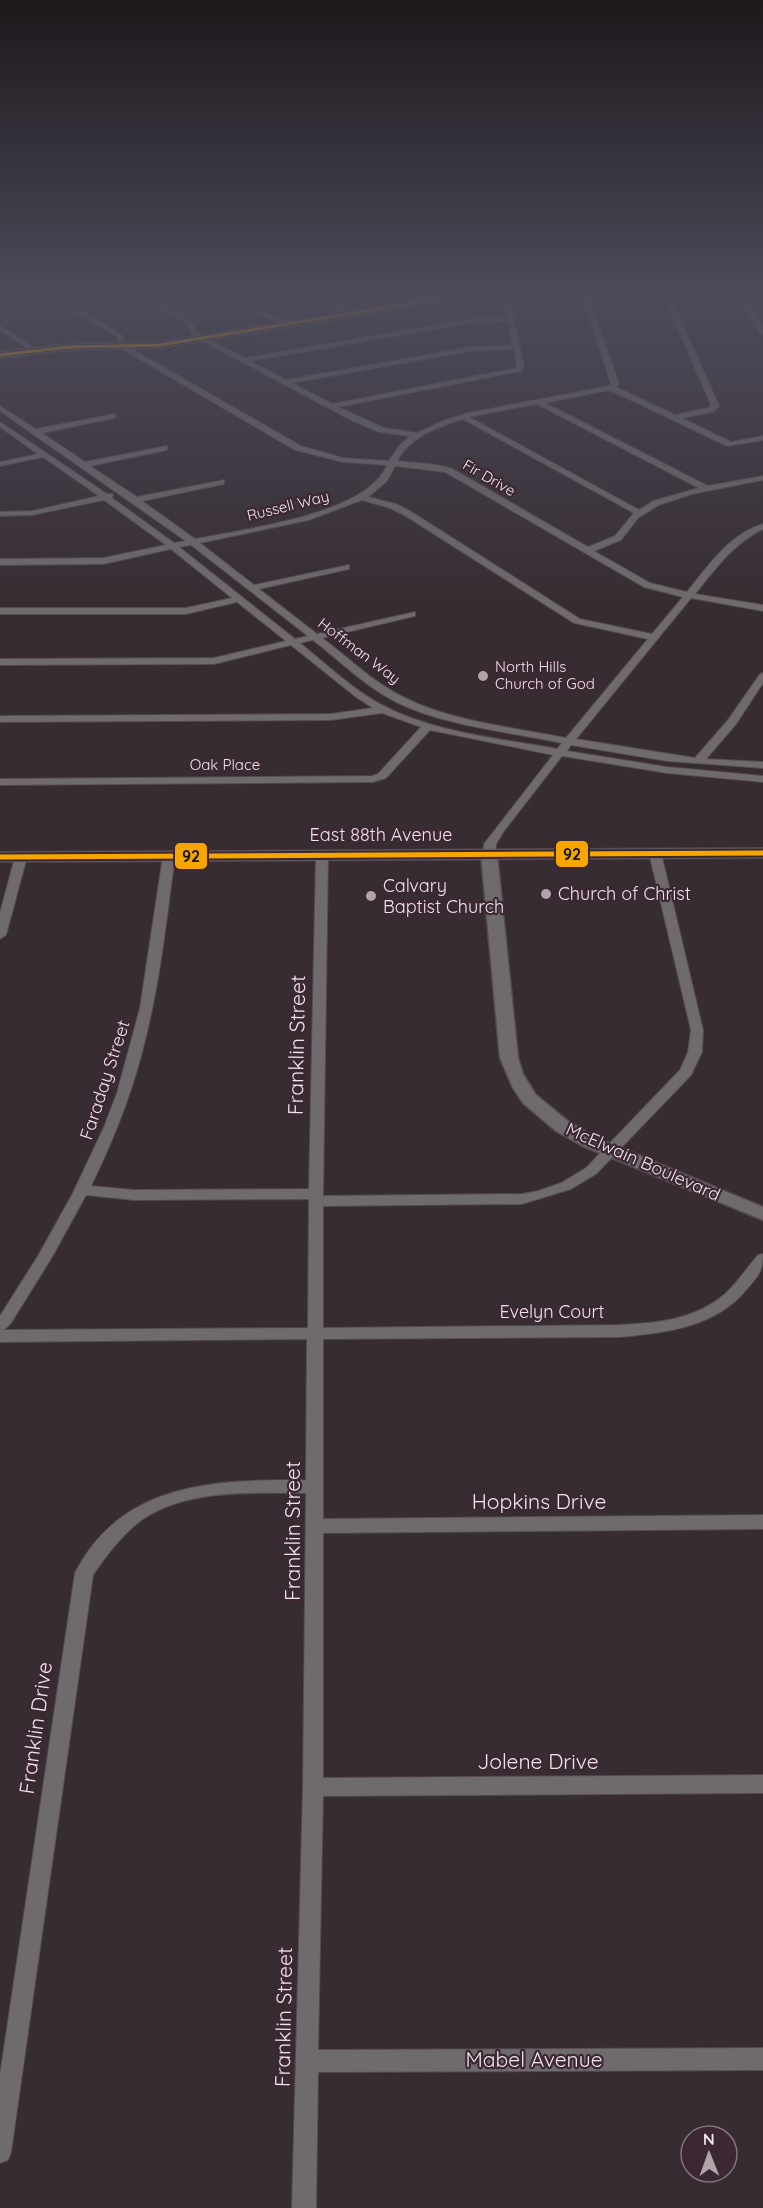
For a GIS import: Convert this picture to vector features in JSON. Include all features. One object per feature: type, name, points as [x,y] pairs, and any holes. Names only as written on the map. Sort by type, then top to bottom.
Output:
[{"type":"main road","name":"East 88th Avenue","points":[[0,857],[763,853]]},
{"type":"street","name":"Fir Drive","points":[[210,397],[298,448],[339,459],[430,466],[455,473],[647,585],[690,596],[763,608]]},
{"type":"street","points":[[315,397],[374,427],[417,435]]},
{"type":"street","points":[[332,406],[379,397]]},
{"type":"street","name":"Russell Way","points":[[0,562],[102,561],[306,518],[360,498],[379,484],[399,449],[417,435],[464,417],[564,397]]},
{"type":"street","points":[[631,397],[730,444],[763,438]]},
{"type":"street","points":[[674,417],[710,410],[715,406],[711,397]]},
{"type":"street","points":[[538,402],[706,488]]},
{"type":"street","name":"Hoffman Way","points":[[0,408],[136,500],[386,692],[414,708],[569,741],[699,760],[763,765]]},
{"type":"street","points":[[0,418],[12,416]]},
{"type":"street","points":[[35,432],[112,416]]},
{"type":"street","points":[[464,417],[639,513]]},
{"type":"street","name":"Hoffman Way","points":[[0,424],[172,546],[382,710],[402,719],[428,726],[560,753],[693,775],[763,779]]},
{"type":"street","points":[[84,465],[164,448]]},
{"type":"street","points":[[0,464],[44,455]]},
{"type":"street","points":[[586,551],[618,538],[639,513],[664,500],[706,488],[763,478]]},
{"type":"street","points":[[136,500],[221,482]]},
{"type":"street","points":[[0,514],[32,513],[121,490]]},
{"type":"street","points":[[0,508],[32,507],[102,495]]},
{"type":"street","points":[[360,498],[402,510],[577,621],[656,638]]},
{"type":"street","points":[[489,854],[490,844],[569,741],[734,542],[763,526]]},
{"type":"street","points":[[252,588],[346,567]]},
{"type":"street","points":[[0,611],[186,611],[238,599]]},
{"type":"street","points":[[0,662],[214,661],[412,614]]},
{"type":"street","points":[[699,760],[732,722],[763,676]]},
{"type":"street","points":[[0,719],[331,717],[382,710]]},
{"type":"street","name":"Oak Place","points":[[0,782],[373,779],[382,776],[428,726]]},
{"type":"street","points":[[83,1190],[134,1195],[522,1199],[541,1195],[576,1181],[591,1171],[686,1072],[697,1042],[697,1030],[655,853]]},
{"type":"street","name":"McElwain Boulevard","points":[[489,854],[508,1047],[513,1074],[532,1104],[573,1133],[763,1214]]},
{"type":"street","name":"Franklin Street","points":[[304,2208],[316,1526],[316,1198],[322,855]]},
{"type":"street","name":"Faraday Street","points":[[0,1325],[45,1259],[83,1190],[118,1110],[135,1057],[146,1008],[169,856]]},
{"type":"street","points":[[0,935],[21,857]]},
{"type":"street","name":"Evelyn Court","points":[[0,1336],[316,1332],[620,1332],[653,1329],[684,1322],[725,1303],[763,1259]]},
{"type":"street","name":"Franklin Drive","points":[[1,2137],[84,1573],[111,1533],[128,1520],[162,1501],[216,1488],[316,1487]]},
{"type":"street","name":"Hopkins Drive","points":[[316,1526],[763,1522]]},
{"type":"street","name":"Jolene Drive","points":[[312,1787],[763,1784]]},
{"type":"street","name":"Mabel Avenue","points":[[306,2061],[763,2059]]},
{"type":"transit line","name":"92","points":[[0,857],[763,853]]},
{"type":"place","name":"North Hills Church of God","points":[[483,676]]},
{"type":"place","name":"Church of Christ","points":[[546,894]]},
{"type":"place","name":"Calvary Baptist Church","points":[[371,896]]}]
